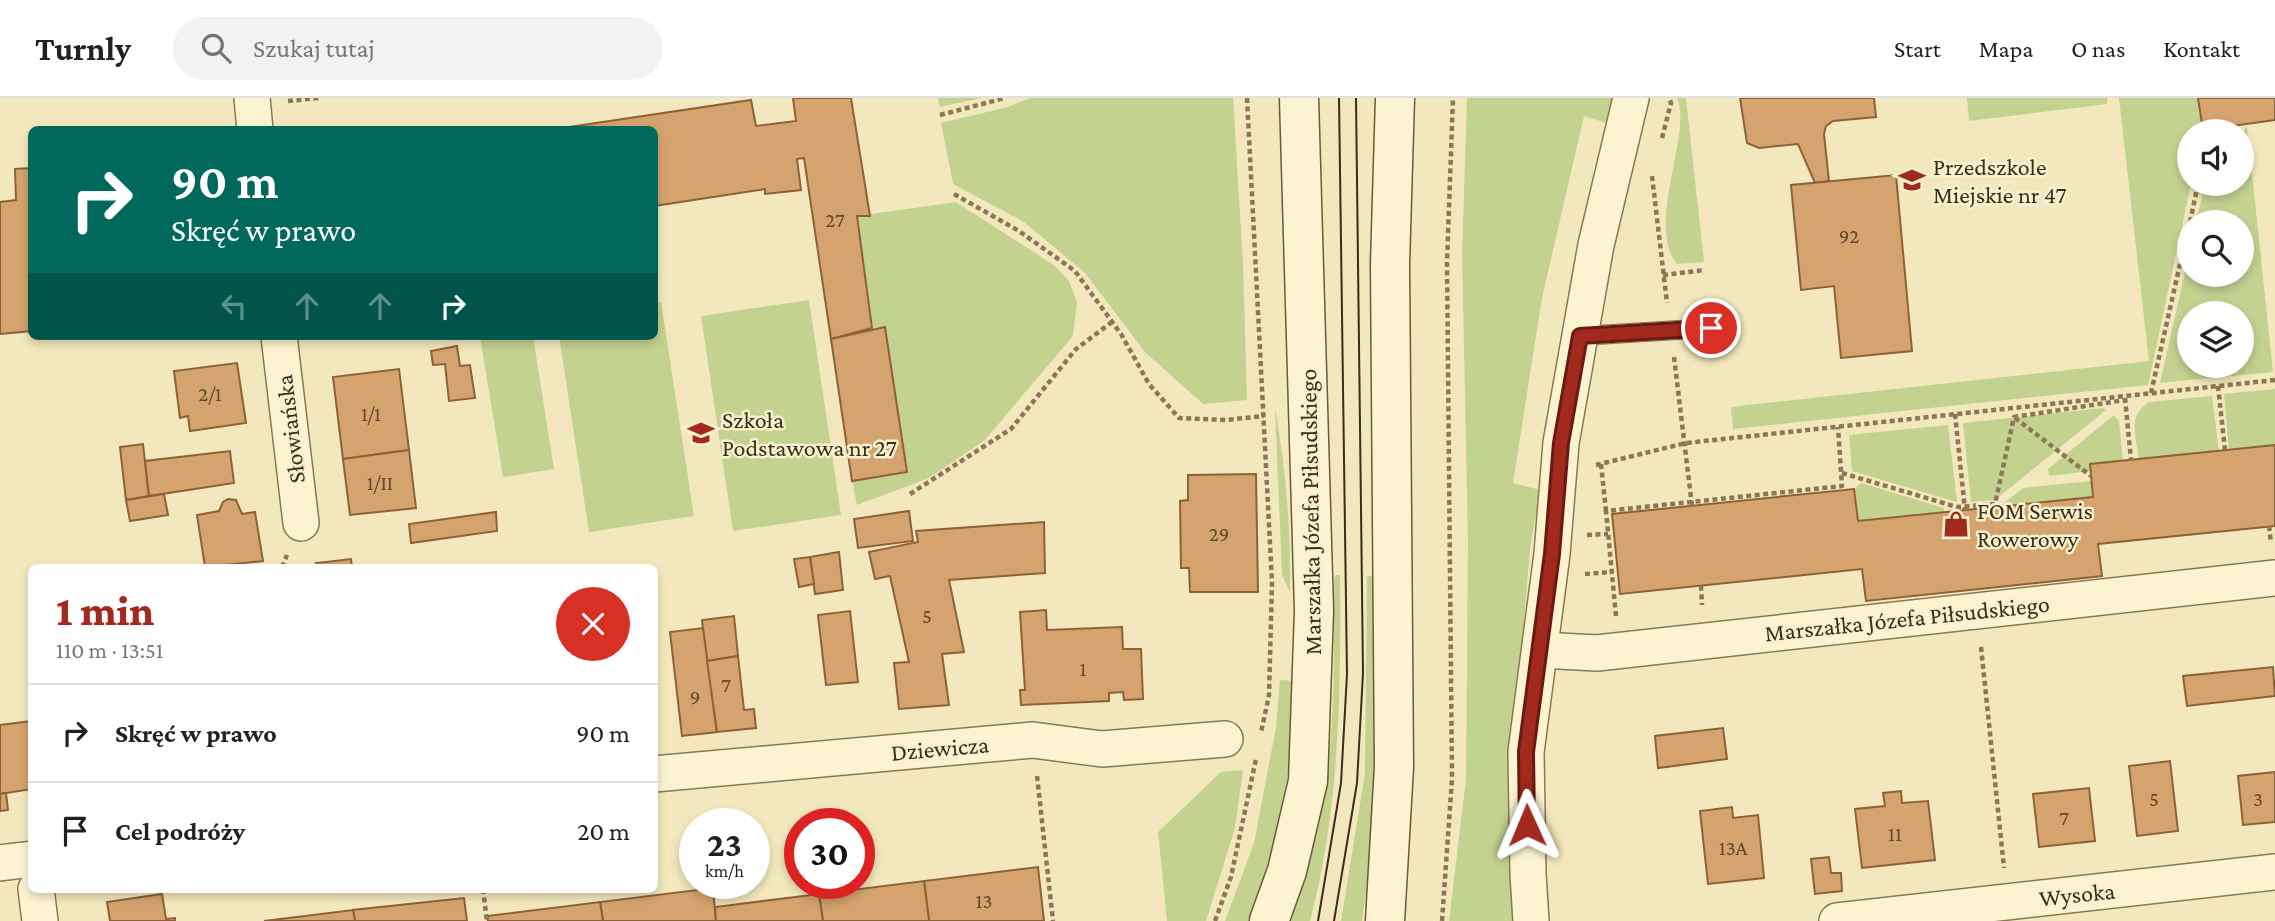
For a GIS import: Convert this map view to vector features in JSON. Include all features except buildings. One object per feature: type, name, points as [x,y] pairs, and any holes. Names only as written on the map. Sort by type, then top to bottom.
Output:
[{"type":"main road","points":[[1385,921],[1394,767],[1390,264],[1395,100]]},
{"type":"main road","name":"Marszałka Józefa Piłsudskiego","points":[[1269,921],[1287,871],[1308,780],[1314,611],[1313,500],[1295,107]]},
{"type":"street","points":[[252,98],[256,126]]},
{"type":"street","points":[[1531,921],[1526,752],[1540,650],[1561,443],[1596,245],[1631,98]]},
{"type":"street","name":"Słowiańska","points":[[279,340],[301,523]]},
{"type":"street","name":"Marszałka Józefa Piłsudskiego","points":[[1540,650],[1597,653],[2275,578]]},
{"type":"street","name":"Dziewicza","points":[[658,774],[1032,740],[1102,749],[1242,743]]},
{"type":"street","points":[[0,863],[28,860]]},
{"type":"street","name":"Wysoka","points":[[1837,921],[2275,873]]},
{"type":"street","points":[[36,893],[40,921]]},
{"type":"lane","points":[[1580,336],[1711,328]]},
{"type":"path","points":[[940,115],[1005,98]]},
{"type":"path","points":[[1247,98],[1272,583],[1269,695],[1261,734]]},
{"type":"path","points":[[1442,921],[1452,779],[1447,262],[1453,98]]},
{"type":"path","points":[[1661,141],[1671,103],[1669,98]]},
{"type":"path","points":[[1654,166],[1651,178],[1692,504]]},
{"type":"path","points":[[954,194],[1019,231],[1075,271],[1112,322],[1149,384],[1179,418],[1226,420],[1264,416]]},
{"type":"path","points":[[1663,275],[1705,270]]},
{"type":"path","points":[[2151,393],[2177,277]]},
{"type":"path","points":[[910,494],[1011,429],[1076,349],[1112,322]]},
{"type":"path","points":[[2014,417],[2151,393],[2275,380]]},
{"type":"path","points":[[2218,386],[2225,450]]},
{"type":"path","points":[[1590,467],[1686,443],[2125,398]]},
{"type":"path","points":[[2125,398],[2131,460]]},
{"type":"path","points":[[1955,414],[1965,508]]},
{"type":"path","points":[[2014,417],[2091,476]]},
{"type":"path","points":[[1842,473],[1957,507],[1995,504],[2014,417]]},
{"type":"path","points":[[1606,511],[1843,488],[1838,426]]},
{"type":"path","points":[[1601,464],[1617,625]]},
{"type":"path","points":[[1700,586],[1703,616]]},
{"type":"path","points":[[1977,611],[2005,881],[2001,902]]},
{"type":"path","points":[[1032,740],[1053,921]]},
{"type":"path","points":[[1215,921],[1231,877],[1242,743]]},
{"type":"path","points":[[484,893],[487,921]]},
{"type":"green space","points":[[938,98],[981,98],[940,107]]},
{"type":"green space","points":[[1030,98],[1233,98],[1243,263],[1247,400],[1203,404],[1145,352],[1085,273],[1024,222],[953,184],[941,123],[1008,107]]},
{"type":"green space","points":[[1467,98],[1616,98],[1609,124],[1584,116],[1542,298],[1513,483],[1540,490],[1530,550],[1513,754],[1515,921],[1449,921],[1466,779],[1468,543],[1462,253]]},
{"type":"green space","points":[[1677,98],[1686,98],[1704,262],[1677,264],[1668,247],[1667,203],[1679,133]]},
{"type":"green space","points":[[1967,98],[2107,98],[2107,104],[1969,121]]},
{"type":"green space","points":[[2119,98],[2198,98],[2201,119],[2177,119],[2177,196],[2188,196],[2185,210],[2177,210],[2177,249],[2148,385],[1733,429],[1731,407],[2149,361]]},
{"type":"green space","points":[[2254,192],[2273,372],[2254,374],[2254,301],[2178,301],[2182,287],[2254,287],[2254,210],[2199,210],[2202,196],[2254,196]]},
{"type":"green space","points":[[956,202],[1055,266],[1069,281],[1077,302],[1073,336],[985,440],[929,478],[857,505],[852,481],[907,472],[885,327],[872,328],[857,216]]},
{"type":"green space","points":[[809,300],[841,515],[733,531],[701,316]]},
{"type":"green space","points":[[658,302],[661,302],[694,516],[589,532],[560,340],[658,340]]},
{"type":"green space","points":[[2177,307],[2177,378],[2211,378],[2160,383]]},
{"type":"green space","points":[[480,340],[534,340],[554,469],[503,477]]},
{"type":"green space","points":[[2275,389],[2275,445],[2229,450],[2224,394]]},
{"type":"green space","points":[[2212,396],[2219,451],[2139,459],[2135,420],[2142,408],[2149,402]]},
{"type":"green space","points":[[1275,408],[1287,499],[1290,592],[1282,575]]},
{"type":"green space","points":[[2103,408],[2106,410],[1995,500],[1971,502],[1963,423]]},
{"type":"green space","points":[[2114,415],[2119,421],[2123,460],[2090,464],[2090,471],[2049,476],[2048,469]]},
{"type":"green space","points":[[1948,425],[1957,502],[1852,471],[1849,435]]},
{"type":"green space","points":[[2091,481],[2093,497],[2000,506],[2023,488]]},
{"type":"green space","points":[[1861,483],[1944,508],[1944,512],[1858,521],[1854,489]]},
{"type":"green space","points":[[1336,575],[1340,575],[1340,662],[1333,792],[1320,878],[1310,921],[1290,921],[1317,833],[1328,770],[1333,707]]},
{"type":"green space","points":[[1367,576],[1373,576],[1375,663],[1372,835],[1362,921],[1341,921],[1365,773]]},
{"type":"green space","points":[[1280,680],[1294,681],[1291,759],[1271,854],[1249,921],[1225,921],[1254,843],[1276,727]]},
{"type":"green space","points":[[1243,770],[1235,828],[1206,921],[1167,921],[1158,832],[1221,772]]},
{"type":"tram line","points":[[1318,921],[1341,783],[1347,674],[1339,98]]},
{"type":"tram line","points":[[1334,921],[1357,783],[1363,673],[1356,98]]},
{"type":"place","name":"Przedszkole Miejskie nr 47","points":[[1912,180]]},
{"type":"place","name":"Szkoła Podstawowa nr 27","points":[[701,433]]},
{"type":"place","name":"FOM Serwis Rowerowy","points":[[1956,524]]},
{"type":"route","points":[[1527,825],[1526,752],[1552,554],[1561,443],[1580,336],[1711,328]]}]
